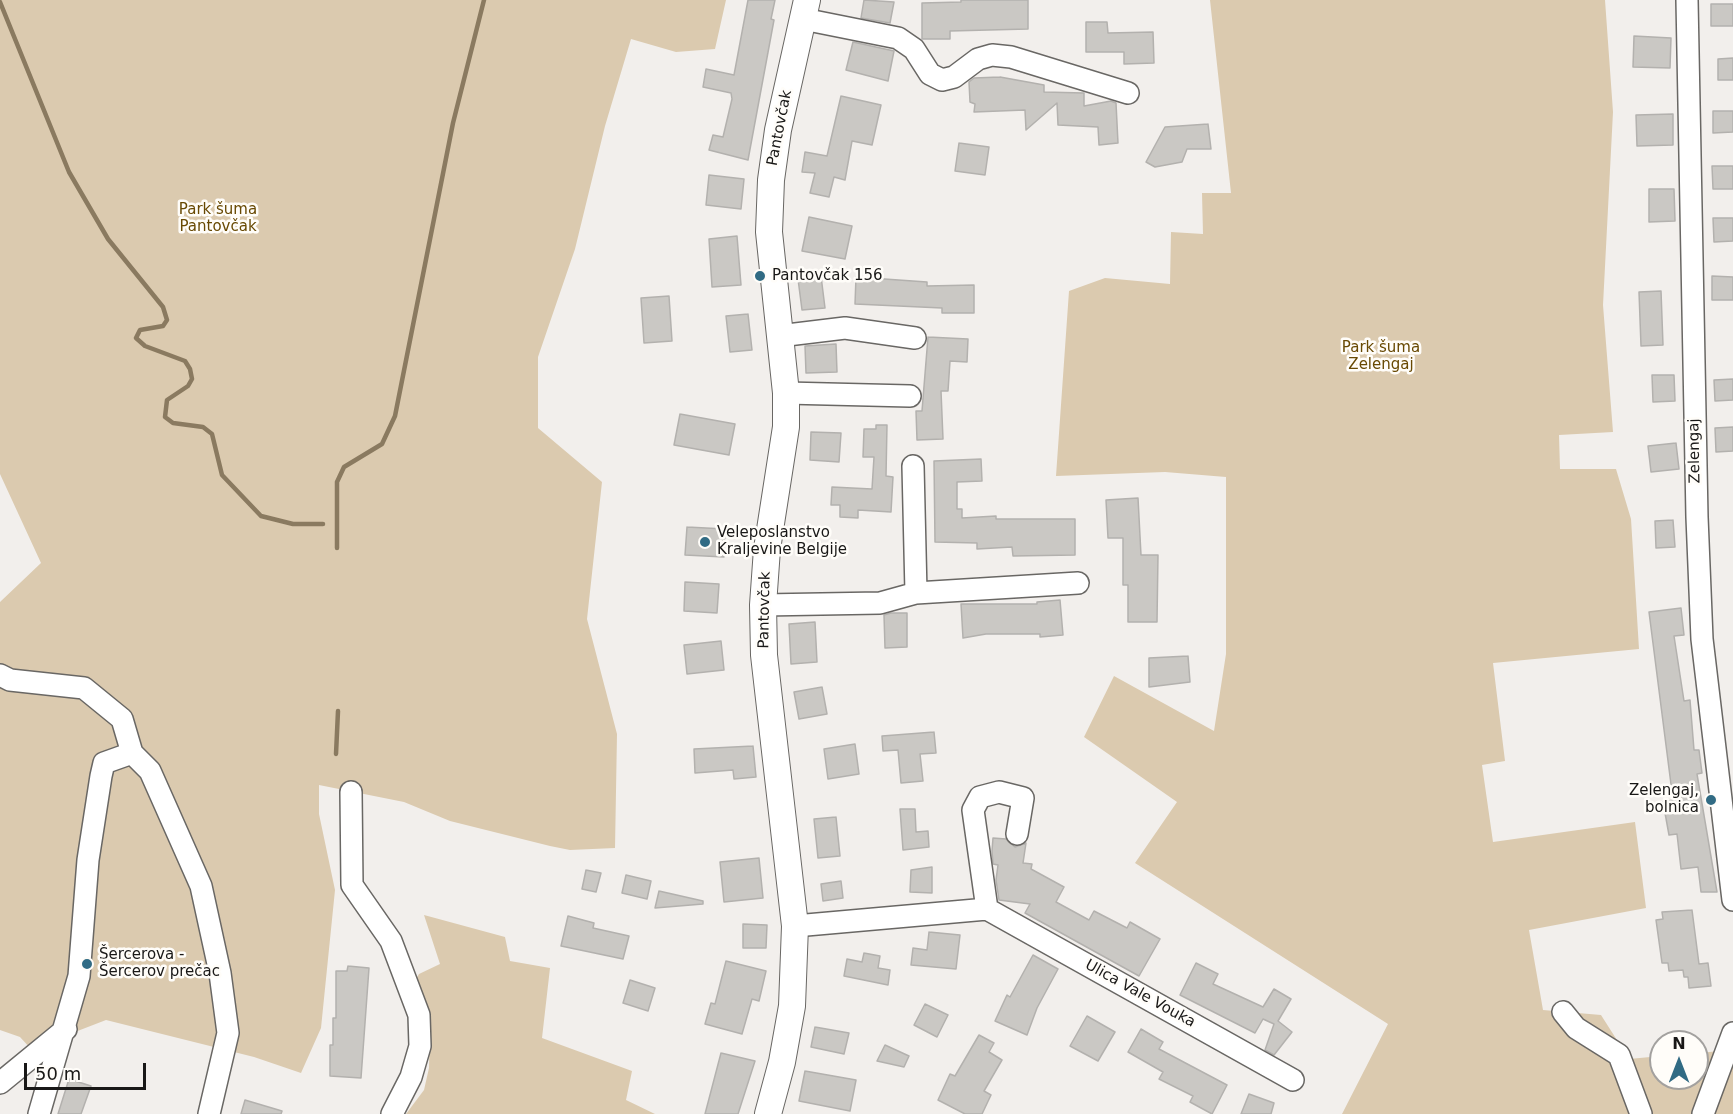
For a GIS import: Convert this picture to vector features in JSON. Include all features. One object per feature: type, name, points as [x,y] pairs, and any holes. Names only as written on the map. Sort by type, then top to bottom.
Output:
[{"type":"main road","name":"Pantovčak","points":[[768,1114],[782,1062],[792,1006],[795,926],[764,655],[763,605],[767,549],[786,427],[786,393],[769,232],[771,180],[805,10]]},
{"type":"street","name":"Zelengaj","points":[[1687,0],[1696,506],[1701,628],[1733,900]]},
{"type":"street","points":[[805,10],[898,38],[914,49],[930,74],[942,80],[954,77],[978,58],[992,55],[1011,57],[1128,93]]},
{"type":"street","points":[[779,336],[845,328],[915,338]]},
{"type":"street","points":[[786,393],[910,396]]},
{"type":"street","points":[[913,466],[916,593]]},
{"type":"street","points":[[763,605],[880,603],[916,593],[1078,583]]},
{"type":"street","points":[[0,675],[10,680],[84,688],[122,719],[132,753],[150,771],[201,886],[220,973],[228,1033],[209,1114]]},
{"type":"street","points":[[39,1114],[66,1029],[79,976],[88,860],[104,763],[132,753]]},
{"type":"street","points":[[351,792],[352,885],[392,941],[419,1015],[420,1046],[411,1077],[392,1114]]},
{"type":"street","points":[[795,926],[987,909],[973,810],[980,797],[999,792],[1023,798],[1017,834]]},
{"type":"street","name":"Ulica Vale Vouka","points":[[987,909],[1293,1080]]},
{"type":"street","points":[[1563,1012],[1576,1028],[1619,1055],[1638,1099],[1641,1114]]},
{"type":"street","points":[[0,1083],[66,1029]]},
{"type":"street","points":[[1703,1114],[1733,1033]]},
{"type":"green space","name":"Park šuma Pantovčak","points":[[0,0],[726,0],[715,49],[676,52],[631,39],[605,126],[575,249],[538,357],[538,428],[602,482],[587,619],[617,734],[615,848],[570,850],[550,846],[450,821],[404,802],[319,785],[319,814],[335,890],[321,1028],[301,1073],[254,1057],[106,1020],[31,1049],[20,1037],[0,1030],[0,602],[41,563],[0,474]]},
{"type":"green space","name":"Park šuma Zelengaj","points":[[1210,0],[1605,0],[1613,112],[1603,305],[1613,432],[1559,435],[1560,469],[1616,469],[1631,519],[1639,649],[1493,663],[1505,761],[1482,765],[1493,842],[1635,822],[1646,908],[1529,930],[1543,1010],[1601,1015],[1629,1059],[1649,1057],[1649,1090],[1709,1090],[1709,1052],[1733,1050],[1733,1114],[1342,1114],[1388,1024],[1135,863],[1177,802],[1084,737],[1114,676],[1214,731],[1226,654],[1226,477],[1165,472],[1056,476],[1069,291],[1105,278],[1170,284],[1171,232],[1203,234],[1202,193],[1231,193]]},
{"type":"green space","points":[[424,915],[505,937],[510,961],[550,968],[542,1038],[632,1071],[626,1100],[655,1114],[406,1114],[424,1090],[429,1068],[430,1025],[416,979],[419,974],[440,964]]},
{"type":"building","points":[[748,0],[775,0],[771,19],[774,20],[748,160],[709,150],[713,135],[723,137],[732,99],[731,93],[703,87],[706,69],[734,75]]},
{"type":"building","points":[[864,0],[894,2],[890,23],[861,18]]},
{"type":"building","points":[[961,0],[1028,0],[1028,29],[950,31],[950,39],[922,39],[922,3],[961,2]]},
{"type":"building","points":[[1711,4],[1733,4],[1733,26],[1711,26]]},
{"type":"building","points":[[1086,22],[1107,22],[1108,33],[1153,32],[1154,63],[1124,64],[1124,52],[1086,52]]},
{"type":"building","points":[[1634,36],[1671,38],[1670,68],[1633,67]]},
{"type":"building","points":[[853,42],[894,51],[888,81],[846,70]]},
{"type":"building","points":[[1733,58],[1733,80],[1718,80],[1718,59]]},
{"type":"building","points":[[1000,77],[1044,85],[1044,92],[1084,93],[1084,106],[1111,101],[1116,103],[1118,143],[1099,145],[1098,127],[1058,125],[1057,103],[1026,130],[1025,110],[974,112],[975,104],[970,102],[969,82],[974,78]]},
{"type":"building","points":[[841,96],[881,105],[872,145],[852,141],[845,180],[834,177],[829,197],[810,193],[815,173],[802,172],[805,152],[827,156]]},
{"type":"building","points":[[1713,111],[1733,111],[1733,132],[1713,133]]},
{"type":"building","points":[[1673,114],[1673,145],[1637,146],[1636,115]]},
{"type":"building","points":[[1208,124],[1211,149],[1187,149],[1182,162],[1155,167],[1146,162],[1165,127]]},
{"type":"building","points":[[959,143],[989,147],[985,175],[955,171]]},
{"type":"building","points":[[1712,166],[1733,166],[1733,189],[1713,189]]},
{"type":"building","points":[[709,175],[744,179],[741,209],[706,205]]},
{"type":"building","points":[[1649,189],[1674,189],[1675,221],[1649,222]]},
{"type":"building","points":[[809,217],[852,226],[845,259],[802,251]]},
{"type":"building","points":[[1713,218],[1733,218],[1733,241],[1714,242]]},
{"type":"building","points":[[737,236],[741,285],[712,287],[709,239]]},
{"type":"building","points":[[821,276],[825,308],[802,310],[798,279]]},
{"type":"building","points":[[1712,276],[1733,277],[1733,300],[1712,300]]},
{"type":"building","points":[[856,277],[927,282],[927,286],[974,285],[974,313],[942,313],[942,308],[855,304]]},
{"type":"building","points":[[1661,291],[1663,345],[1641,346],[1639,292]]},
{"type":"building","points":[[669,296],[672,341],[644,343],[641,298]]},
{"type":"building","points":[[748,314],[752,350],[730,352],[726,316]]},
{"type":"building","points":[[928,337],[968,339],[967,362],[950,361],[948,391],[941,391],[943,439],[917,440],[916,411],[922,411]]},
{"type":"building","points":[[836,344],[837,372],[806,373],[805,346]]},
{"type":"building","points":[[1652,375],[1674,375],[1675,401],[1653,402]]},
{"type":"building","points":[[1733,379],[1733,400],[1715,401],[1714,380]]},
{"type":"building","points":[[680,414],[735,424],[729,455],[674,445]]},
{"type":"building","points":[[876,425],[887,425],[886,476],[893,477],[891,512],[858,510],[858,518],[840,517],[840,505],[831,505],[832,487],[872,489],[874,457],[863,457],[864,429],[876,429]]},
{"type":"building","points":[[1733,427],[1733,451],[1716,452],[1715,428]]},
{"type":"building","points":[[811,432],[841,433],[839,462],[810,460]]},
{"type":"building","points":[[1676,443],[1679,469],[1651,472],[1648,446]]},
{"type":"building","points":[[981,459],[982,481],[957,482],[957,509],[962,509],[962,518],[996,516],[996,519],[1075,519],[1075,555],[1013,556],[1012,547],[977,549],[977,543],[935,542],[934,461]]},
{"type":"building","points":[[1138,498],[1141,555],[1158,555],[1157,622],[1128,622],[1128,585],[1123,585],[1123,538],[1108,538],[1106,500]]},
{"type":"building","points":[[1673,520],[1675,547],[1656,548],[1655,521]]},
{"type":"building","name":"Veleposlanstvo Kraljevine Belgije","points":[[687,527],[725,529],[724,557],[685,555]]},
{"type":"building","points":[[685,582],[719,584],[717,613],[684,611]]},
{"type":"building","points":[[1060,600],[1063,635],[1040,637],[1040,634],[986,634],[963,638],[961,604],[1037,604],[1037,602]]},
{"type":"building","points":[[1681,608],[1684,635],[1674,636],[1684,701],[1690,700],[1694,750],[1699,750],[1702,773],[1697,774],[1717,892],[1701,892],[1698,867],[1681,869],[1677,834],[1669,835],[1663,802],[1673,800],[1649,612]]},
{"type":"building","points":[[907,613],[907,647],[885,648],[884,615]]},
{"type":"building","points":[[815,622],[817,662],[791,664],[789,624]]},
{"type":"building","points":[[721,641],[724,670],[687,674],[684,645]]},
{"type":"building","points":[[1188,656],[1190,682],[1149,687],[1149,658]]},
{"type":"building","points":[[822,687],[827,714],[799,719],[794,692]]},
{"type":"building","points":[[934,732],[936,753],[920,754],[923,781],[901,783],[898,750],[883,751],[882,736]]},
{"type":"building","points":[[855,744],[859,774],[828,779],[824,749]]},
{"type":"building","points":[[753,746],[756,777],[734,779],[733,770],[695,773],[694,749]]},
{"type":"building","points":[[900,809],[915,809],[916,832],[928,831],[929,847],[903,850]]},
{"type":"building","points":[[836,817],[840,856],[818,858],[814,819]]},
{"type":"building","points":[[993,838],[1006,839],[1015,847],[1026,843],[1023,863],[1032,864],[1031,869],[1064,887],[1056,902],[1089,920],[1094,911],[1127,928],[1130,922],[1160,939],[1139,976],[1025,913],[1030,904],[999,900],[996,880],[998,865],[993,864]]},
{"type":"building","points":[[759,858],[763,898],[724,902],[720,862]]},
{"type":"building","points":[[932,867],[932,893],[910,892],[911,870]]},
{"type":"building","points":[[586,870],[601,873],[596,892],[582,889]]},
{"type":"building","points":[[626,875],[651,881],[647,899],[622,893]]},
{"type":"building","points":[[841,881],[843,898],[823,901],[821,884]]},
{"type":"building","points":[[659,891],[703,901],[703,904],[655,908]]},
{"type":"building","points":[[1692,910],[1699,964],[1708,963],[1711,986],[1689,988],[1688,977],[1684,977],[1683,970],[1669,971],[1668,963],[1662,963],[1656,920],[1663,919],[1662,912]]},
{"type":"building","points":[[568,916],[594,923],[593,928],[629,936],[623,959],[561,946]]},
{"type":"building","points":[[743,924],[767,925],[766,948],[743,948]]},
{"type":"building","points":[[929,932],[960,935],[956,969],[911,965],[913,948],[927,950]]},
{"type":"building","points":[[864,953],[880,956],[878,968],[890,970],[888,985],[844,976],[847,959],[862,962]]},
{"type":"building","points":[[1033,955],[1058,969],[1037,1008],[1027,1035],[995,1021],[1007,995],[1010,997]]},
{"type":"building","points":[[726,961],[766,971],[759,1001],[752,999],[742,1034],[705,1024],[711,1003],[715,1004]]},
{"type":"building","points":[[1196,963],[1218,974],[1213,984],[1263,1007],[1274,989],[1291,999],[1278,1021],[1292,1032],[1274,1055],[1265,1050],[1274,1024],[1263,1019],[1255,1033],[1180,995]]},
{"type":"building","points":[[348,966],[369,968],[361,1078],[330,1076],[330,1045],[333,1045],[333,1018],[336,1018],[336,971],[347,971]]},
{"type":"building","points":[[630,980],[655,988],[648,1011],[623,1003]]},
{"type":"building","points":[[925,1004],[948,1015],[937,1037],[914,1025]]},
{"type":"building","points":[[1087,1016],[1115,1032],[1098,1061],[1070,1046]]},
{"type":"building","points":[[815,1027],[849,1033],[844,1054],[811,1047]]},
{"type":"building","points":[[1141,1029],[1163,1042],[1159,1049],[1227,1085],[1212,1114],[1190,1102],[1193,1096],[1159,1079],[1163,1072],[1128,1052]]},
{"type":"building","points":[[979,1035],[994,1043],[989,1052],[1002,1060],[984,1091],[991,1095],[982,1114],[965,1114],[938,1100],[950,1074],[955,1076]]},
{"type":"building","points":[[885,1045],[909,1056],[904,1067],[877,1061]]},
{"type":"building","points":[[721,1053],[755,1061],[738,1114],[705,1114]]},
{"type":"building","points":[[805,1071],[856,1080],[850,1111],[799,1101]]},
{"type":"building","points":[[69,1079],[91,1086],[81,1114],[58,1114]]},
{"type":"building","points":[[1249,1094],[1274,1103],[1271,1114],[1241,1114]]},
{"type":"building","points":[[245,1100],[282,1111],[281,1114],[241,1114]]},
{"type":"waterway","points":[[337,548],[337,482],[344,467],[382,444],[395,416],[453,123],[484,0]]},
{"type":"waterway","points":[[0,2],[69,172],[108,239],[163,307],[167,320],[163,326],[140,330],[136,338],[145,346],[185,361],[190,369],[192,379],[188,386],[167,400],[165,417],[173,423],[203,427],[212,434],[222,475],[261,516],[293,524],[323,524]]},
{"type":"waterway","points":[[336,754],[338,711]]},
{"type":"place","name":"Pantovčak 156","points":[[760,276]]},
{"type":"place","name":"Veleposlanstvo Kraljevine Belgije","points":[[705,542]]},
{"type":"place","name":"Zelengaj, bolnica","points":[[1711,800]]},
{"type":"place","name":"Šercerova - Šercerov prečac","points":[[87,964]]}]
